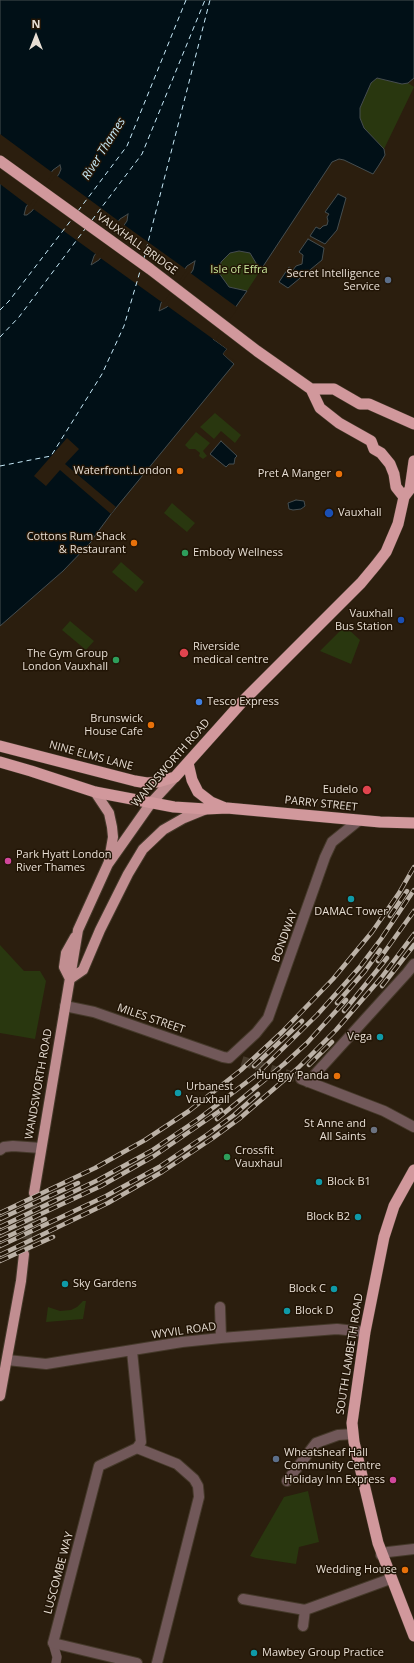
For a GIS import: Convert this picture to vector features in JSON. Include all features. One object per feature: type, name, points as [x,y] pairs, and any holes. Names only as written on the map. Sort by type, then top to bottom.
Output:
[{"type":"highway","name":"VAUXHALL BRIDGE","points":[[0,162],[150,269],[257,351],[311,389]]},
{"type":"highway","points":[[404,497],[396,487],[394,474],[390,464],[381,453],[374,448],[371,440],[339,423],[320,408],[311,389],[334,389],[360,404],[370,404],[414,424]]},
{"type":"highway","name":"WANDSWORTH ROAD","points":[[175,777],[243,701],[361,583],[376,565],[392,539],[400,517],[404,497],[410,489],[414,461]]},
{"type":"highway","name":"NINE ELMS LANE","points":[[0,746],[141,782],[158,782],[175,777]]},
{"type":"highway","points":[[0,762],[32,770],[96,792],[152,803]]},
{"type":"highway","name":"PARRY STREET","points":[[188,763],[192,780],[198,792],[211,802],[226,808]]},
{"type":"highway","name":"PARRY STREET","points":[[152,803],[174,807],[206,809],[226,808],[358,821],[414,822]]},
{"type":"highway","name":"SOUTH LAMBETH ROAD","points":[[414,1170],[394,1206],[384,1237],[365,1332],[353,1416],[353,1434],[369,1510],[381,1554],[414,1636]]},
{"type":"main road","name":"WANDSWORTH ROAD","points":[[34,1193],[70,979],[64,967],[66,953],[108,864],[152,803],[175,777]]},
{"type":"main road","name":"WANDSWORTH ROAD","points":[[96,792],[109,813],[112,827],[113,837],[108,864]]},
{"type":"main road","points":[[70,979],[83,970],[100,930],[128,874],[143,849],[163,830],[184,818],[206,809]]},
{"type":"main road","points":[[0,1396],[21,1282],[24,1254]]},
{"type":"street","name":"BONDWAY","points":[[229,1058],[256,1033],[268,1018],[325,857],[332,842],[358,821]]},
{"type":"street","points":[[414,964],[304,1081],[384,1112],[414,1127]]},
{"type":"street","name":"MILES STREET","points":[[66,1006],[94,1012],[216,1055],[229,1058]]},
{"type":"street","points":[[0,1150],[4,1147],[13,1146],[41,1148]]},
{"type":"street","points":[[220,1307],[221,1338]]},
{"type":"street","name":"WYVIL ROAD","points":[[7,1360],[46,1364],[221,1338],[337,1329],[365,1332]]},
{"type":"street","points":[[132,1351],[140,1442],[137,1448],[177,1464],[194,1479],[198,1486],[199,1497],[157,1663]]},
{"type":"street","points":[[287,1481],[316,1443],[338,1435],[353,1434]]},
{"type":"street","name":"LUSCOMBE WAY","points":[[52,1643],[99,1466],[137,1448]]},
{"type":"street","points":[[381,1554],[414,1549]]},
{"type":"street","points":[[243,1599],[305,1610],[390,1579]]},
{"type":"street","points":[[303,1626],[305,1610]]},
{"type":"street","points":[[52,1643],[135,1663]]},
{"type":"street","points":[[52,1643],[57,1657],[56,1663]]},
{"type":"green space","points":[[377,78],[402,84],[408,83],[414,87],[384,149],[364,128],[360,118],[360,108],[371,83]]},
{"type":"green space","name":"Isle of Effra","points":[[239,251],[250,253],[256,263],[258,274],[247,291],[229,287],[219,273],[221,262],[230,253]]},
{"type":"green space","points":[[215,413],[241,435],[235,443],[221,431],[214,439],[200,427]]},
{"type":"green space","points":[[196,432],[210,443],[203,451],[207,456],[203,459],[199,456],[200,453],[195,449],[189,449],[185,445]]},
{"type":"green space","points":[[172,503],[195,523],[187,532],[164,513]]},
{"type":"green space","points":[[121,562],[144,582],[136,592],[112,572]]},
{"type":"green space","points":[[70,621],[94,641],[86,650],[62,630]]},
{"type":"green space","points":[[348,629],[360,640],[351,664],[320,651],[341,630]]},
{"type":"green space","points":[[0,945],[24,971],[40,971],[46,981],[35,1039],[0,1033]]},
{"type":"green space","points":[[83,1301],[86,1301],[83,1319],[46,1322],[48,1307],[60,1311],[71,1310]]},
{"type":"green space","points":[[308,1491],[319,1542],[299,1547],[296,1564],[250,1556],[284,1497]]},
{"type":"water","name":"River Thames","points":[[0,0],[414,0],[414,78],[408,83],[402,84],[377,78],[371,83],[360,108],[360,118],[364,128],[384,149],[385,155],[379,165],[373,174],[344,160],[339,159],[332,162],[258,274],[256,263],[250,253],[239,251],[230,253],[221,262],[219,273],[229,287],[247,291],[213,339],[227,349],[223,354],[234,364],[111,514],[91,542],[63,571],[0,626]],"holes":[[[60,165],[61,169],[59,174],[32,211],[27,215],[24,215],[26,207],[53,170]],[[128,214],[127,221],[99,260],[91,265],[94,256],[120,219]],[[195,261],[193,270],[167,307],[159,311],[161,303],[187,266]]]},
{"type":"water","points":[[338,194],[346,198],[337,230],[325,244],[310,236],[316,227],[320,229],[327,225],[327,217],[329,214],[325,212]]},
{"type":"water","points":[[308,239],[324,248],[322,260],[288,288],[279,282],[289,267],[293,270],[296,266],[302,264],[303,255],[299,252]]},
{"type":"water","points":[[221,441],[237,456],[234,464],[229,464],[226,467],[210,454]]},
{"type":"water","points":[[296,500],[304,501],[305,506],[301,509],[289,509],[288,503]]},
{"type":"pier","points":[[0,134],[53,173],[29,206],[0,184]]},
{"type":"pier","points":[[56,175],[120,222],[97,255],[32,208]]},
{"type":"pier","points":[[123,224],[187,270],[163,303],[99,257]]},
{"type":"pier","points":[[189,272],[238,308],[216,339],[229,348],[226,354],[236,362],[236,365],[223,354],[227,349],[166,305]]},
{"type":"pier","points":[[67,438],[79,449],[65,464],[116,507],[111,514],[60,470],[46,486],[34,476]]},
{"type":"ferry route","points":[[78,211],[127,146],[186,0]]},
{"type":"ferry route","points":[[92,220],[142,154],[205,0]]},
{"type":"ferry route","points":[[144,258],[210,0]]},
{"type":"ferry route","points":[[0,310],[9,301],[72,219]]},
{"type":"ferry route","points":[[0,337],[19,317],[85,229]]},
{"type":"ferry route","points":[[0,466],[51,456],[102,374],[124,326],[141,268]]},
{"type":"tunnel","points":[[242,1061],[301,1079]]},
{"type":"tunnel","points":[[24,1254],[34,1193]]},
{"type":"railway","points":[[0,1213],[95,1168],[145,1140],[189,1111],[241,1070],[282,1032],[333,979],[372,932],[399,893],[414,867]]},
{"type":"railway","points":[[0,1227],[98,1180],[151,1151],[197,1120],[256,1075],[317,1015],[359,968],[381,939],[414,890]]},
{"type":"railway","points":[[390,916],[407,891]]},
{"type":"railway","points":[[378,961],[414,911]]},
{"type":"railway","points":[[0,1255],[108,1203],[162,1172],[239,1119],[298,1068],[336,1030],[381,978],[414,934]]},
{"type":"railway","points":[[382,986],[414,945]]},
{"type":"railway","points":[[337,1003],[365,971],[380,950]]},
{"type":"railway","points":[[344,1011],[387,958]]},
{"type":"railway","points":[[217,1119],[284,1064],[307,1043],[346,1000]]},
{"type":"railway","points":[[254,1066],[302,1021]]},
{"type":"railway","points":[[309,1065],[332,1042]]},
{"type":"railway","points":[[0,1246],[106,1196],[159,1167],[234,1115],[258,1094]]},
{"type":"railway","points":[[0,1233],[101,1186],[154,1156],[221,1110]]},
{"type":"railway","points":[[0,1219],[78,1183]]},
{"type":"railway","points":[[0,1240],[45,1219]]},
{"type":"railway","points":[[0,1261],[53,1237]]},
{"type":"place","name":"Secret Intelligence Service","points":[[388,280]]},
{"type":"place","name":"Waterfront.London","points":[[180,471]]},
{"type":"place","name":"Pret A Manger","points":[[339,474]]},
{"type":"place","name":"Vauxhall","points":[[329,513]]},
{"type":"place","name":"Cottons Rum Shack & Restaurant","points":[[134,543]]},
{"type":"place","name":"Embody Wellness","points":[[185,553]]},
{"type":"place","name":"Vauxhall Bus Station","points":[[401,620]]},
{"type":"place","name":"Riverside medical centre","points":[[184,653]]},
{"type":"place","name":"The Gym Group London Vauxhall","points":[[116,660]]},
{"type":"place","name":"Tesco Express","points":[[199,702]]},
{"type":"place","name":"Brunswick House Cafe","points":[[151,725]]},
{"type":"place","name":"Eudelo","points":[[367,790]]},
{"type":"place","name":"Park Hyatt London River Thames","points":[[8,861]]},
{"type":"place","name":"DAMAC Tower","points":[[351,899]]},
{"type":"place","name":"Vega","points":[[380,1037]]},
{"type":"place","name":"Hungry Panda","points":[[337,1076]]},
{"type":"place","name":"Urbanest Vauxhall","points":[[178,1093]]},
{"type":"place","name":"St Anne and All Saints","points":[[374,1130]]},
{"type":"place","name":"Crossfit Vauxhaul","points":[[227,1157]]},
{"type":"place","name":"Block B1","points":[[319,1182]]},
{"type":"place","name":"Block B2","points":[[358,1217]]},
{"type":"place","name":"Sky Gardens","points":[[65,1284]]},
{"type":"place","name":"Block C","points":[[334,1289]]},
{"type":"place","name":"Block D","points":[[287,1311]]},
{"type":"place","name":"Wheatsheaf Hall Community Centre","points":[[276,1459]]},
{"type":"place","name":"Holiday Inn Express","points":[[393,1480]]},
{"type":"place","name":"Wedding House","points":[[405,1570]]},
{"type":"place","name":"Mawbey Group Practice","points":[[254,1653]]}]
